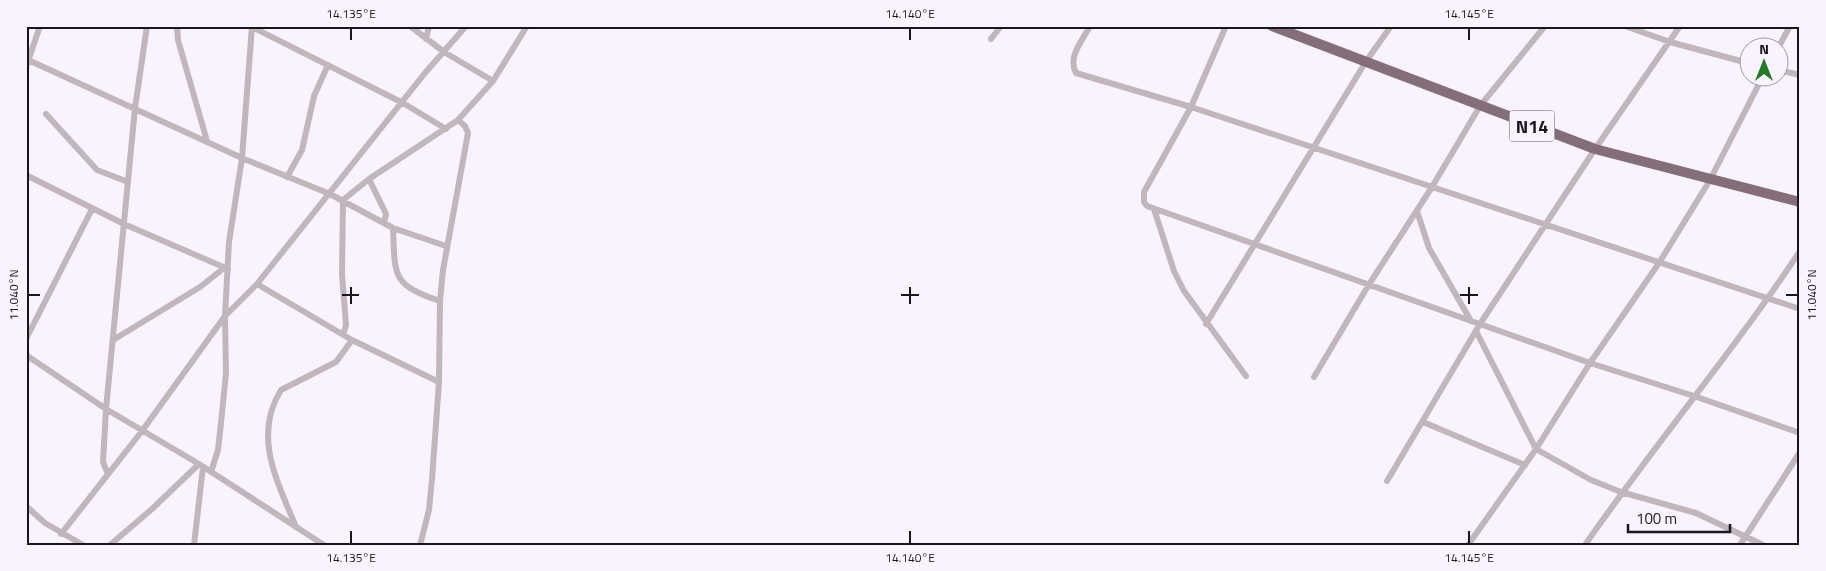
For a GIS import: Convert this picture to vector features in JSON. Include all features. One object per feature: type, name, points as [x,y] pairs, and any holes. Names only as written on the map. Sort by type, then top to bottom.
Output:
[{"type":"highway","name":"N14","points":[[1272,26],[1595,149],[1800,202]]},
{"type":"street","points":[[26,68],[40,26]]},
{"type":"street","points":[[108,474],[103,462],[112,340],[135,108],[147,26]]},
{"type":"street","points":[[177,26],[178,40],[207,140]]},
{"type":"street","points":[[426,39],[429,26]]},
{"type":"street","points":[[61,534],[142,430],[225,316],[257,284],[466,26]]},
{"type":"street","points":[[342,200],[369,179],[458,120],[493,81],[527,26]]},
{"type":"street","points":[[991,39],[1001,26]]},
{"type":"street","points":[[1090,26],[1072,62],[1076,73],[1191,106],[1800,310]]},
{"type":"street","points":[[1226,26],[1191,106],[1144,192],[1144,202],[1154,209],[1368,286],[1800,433]]},
{"type":"street","points":[[1206,324],[1253,244],[1315,148],[1365,63],[1391,26]]},
{"type":"street","points":[[1314,377],[1480,106],[1545,26]]},
{"type":"street","points":[[1625,26],[1670,42],[1738,60]]},
{"type":"street","points":[[1387,481],[1480,324],[1595,149],[1680,26]]},
{"type":"street","points":[[1783,38],[1790,26]]},
{"type":"street","points":[[211,472],[218,450],[226,373],[226,268],[242,158],[251,27],[403,103],[446,129]]},
{"type":"street","points":[[411,27],[444,52],[493,81]]},
{"type":"street","points":[[28,59],[207,140],[242,158],[330,194],[393,228],[446,246]]},
{"type":"street","points":[[287,177],[302,150],[314,96],[328,66]]},
{"type":"street","points":[[1468,545],[1525,465],[1590,363],[1659,263],[1710,180],[1757,88]]},
{"type":"street","points":[[46,114],[88,163],[97,170],[128,182]]},
{"type":"street","points":[[420,545],[429,510],[439,382],[440,301],[446,246],[468,133],[465,126],[458,120]]},
{"type":"street","points":[[26,175],[124,224],[226,268]]},
{"type":"street","points":[[369,179],[386,214],[384,223]]},
{"type":"street","points":[[342,200],[342,274],[346,325],[343,335]]},
{"type":"street","points":[[26,339],[92,209]]},
{"type":"street","points":[[1154,209],[1174,271],[1206,324],[1246,376]]},
{"type":"street","points":[[1417,211],[1428,248],[1471,322]]},
{"type":"street","points":[[393,228],[396,274],[408,288],[440,301]]},
{"type":"street","points":[[1585,545],[1622,492],[1768,299],[1800,251]]},
{"type":"street","points":[[112,340],[200,287],[226,268]]},
{"type":"street","points":[[257,284],[352,340],[439,382]]},
{"type":"street","points":[[1476,331],[1536,448],[1570,470],[1622,492],[1696,513],[1763,545]]},
{"type":"street","points":[[297,528],[274,471],[268,448],[267,429],[269,420],[281,390],[336,362],[352,340]]},
{"type":"street","points":[[26,356],[106,409],[201,465],[324,545]]},
{"type":"street","points":[[1423,422],[1525,465]]},
{"type":"street","points":[[1740,545],[1800,452]]},
{"type":"street","points":[[110,545],[201,465]]},
{"type":"street","points":[[194,545],[201,465]]},
{"type":"street","points":[[26,506],[61,534],[83,545]]}]
